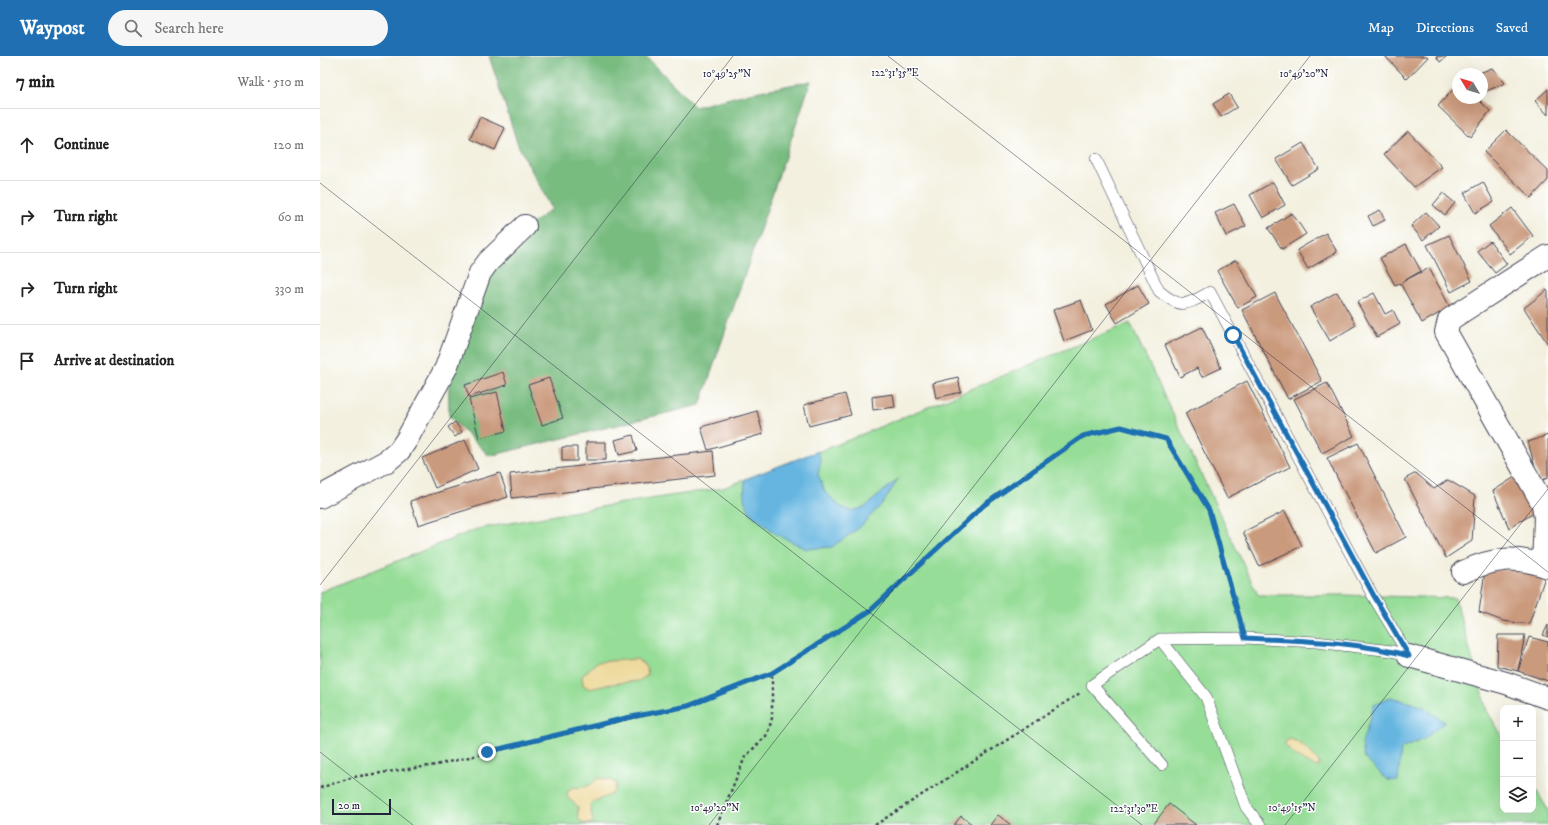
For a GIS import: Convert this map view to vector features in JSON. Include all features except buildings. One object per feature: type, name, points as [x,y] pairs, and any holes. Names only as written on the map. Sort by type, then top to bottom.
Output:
[{"type":"street","points":[[320,497],[387,461],[399,451],[446,368],[480,272],[488,262],[525,226]]},
{"type":"street","points":[[1463,572],[1490,562],[1510,558],[1545,566],[1545,501],[1446,332],[1449,320],[1547,258]]},
{"type":"street","points":[[1409,656],[1506,682],[1548,698]]},
{"type":"lane","points":[[1096,159],[1159,290],[1173,302],[1185,304],[1210,292],[1374,596],[1409,656]]},
{"type":"lane","points":[[1162,765],[1092,685],[1160,639],[1245,638],[1332,643],[1392,651],[1409,656]]},
{"type":"lane","points":[[1160,639],[1206,697],[1246,807],[1260,825]]},
{"type":"path","points":[[320,788],[353,777],[436,765],[626,718],[688,706],[772,673],[870,611],[984,505],[1059,452],[1083,436],[1121,427],[1166,439],[1209,510],[1245,638]]},
{"type":"path","points":[[717,825],[745,757],[766,736],[769,729],[772,718],[772,673]]},
{"type":"path","points":[[875,825],[1092,685]]},
{"type":"green space","points":[[489,56],[646,56],[695,107],[750,93],[811,81],[700,405],[489,456],[449,416],[448,348],[486,257],[552,209],[518,145]]},
{"type":"green space","points":[[1130,323],[1258,595],[1342,595],[1455,598],[1487,711],[1500,732],[1500,813],[1536,813],[1536,790],[1548,810],[1548,825],[320,825],[320,592],[477,529],[617,504],[723,488],[841,443]]},
{"type":"sand","points":[[636,659],[645,665],[648,675],[639,681],[611,684],[590,689],[583,685],[582,676],[597,662]]},
{"type":"sand","points":[[1290,739],[1302,745],[1310,752],[1319,762],[1318,767],[1300,759],[1292,753],[1285,745],[1286,741]]},
{"type":"sand","points":[[598,778],[611,780],[616,783],[615,788],[610,795],[593,802],[590,805],[593,821],[590,824],[580,822],[578,817],[578,807],[567,797],[568,791],[573,787],[580,788],[587,786]]},
{"type":"water","points":[[818,451],[821,462],[818,474],[825,492],[841,507],[852,511],[865,507],[898,479],[884,502],[859,528],[832,547],[806,549],[776,534],[751,514],[744,500],[745,479]]},
{"type":"water","points":[[1391,697],[1422,706],[1445,722],[1424,739],[1401,749],[1398,781],[1388,780],[1364,758],[1362,743],[1374,705]]},
{"type":"route","points":[[487,752],[626,718],[688,706],[772,673],[870,611],[984,505],[1059,452],[1083,436],[1121,427],[1166,439],[1209,510],[1245,638],[1332,643],[1392,651],[1409,656],[1374,596],[1233,335]]}]
